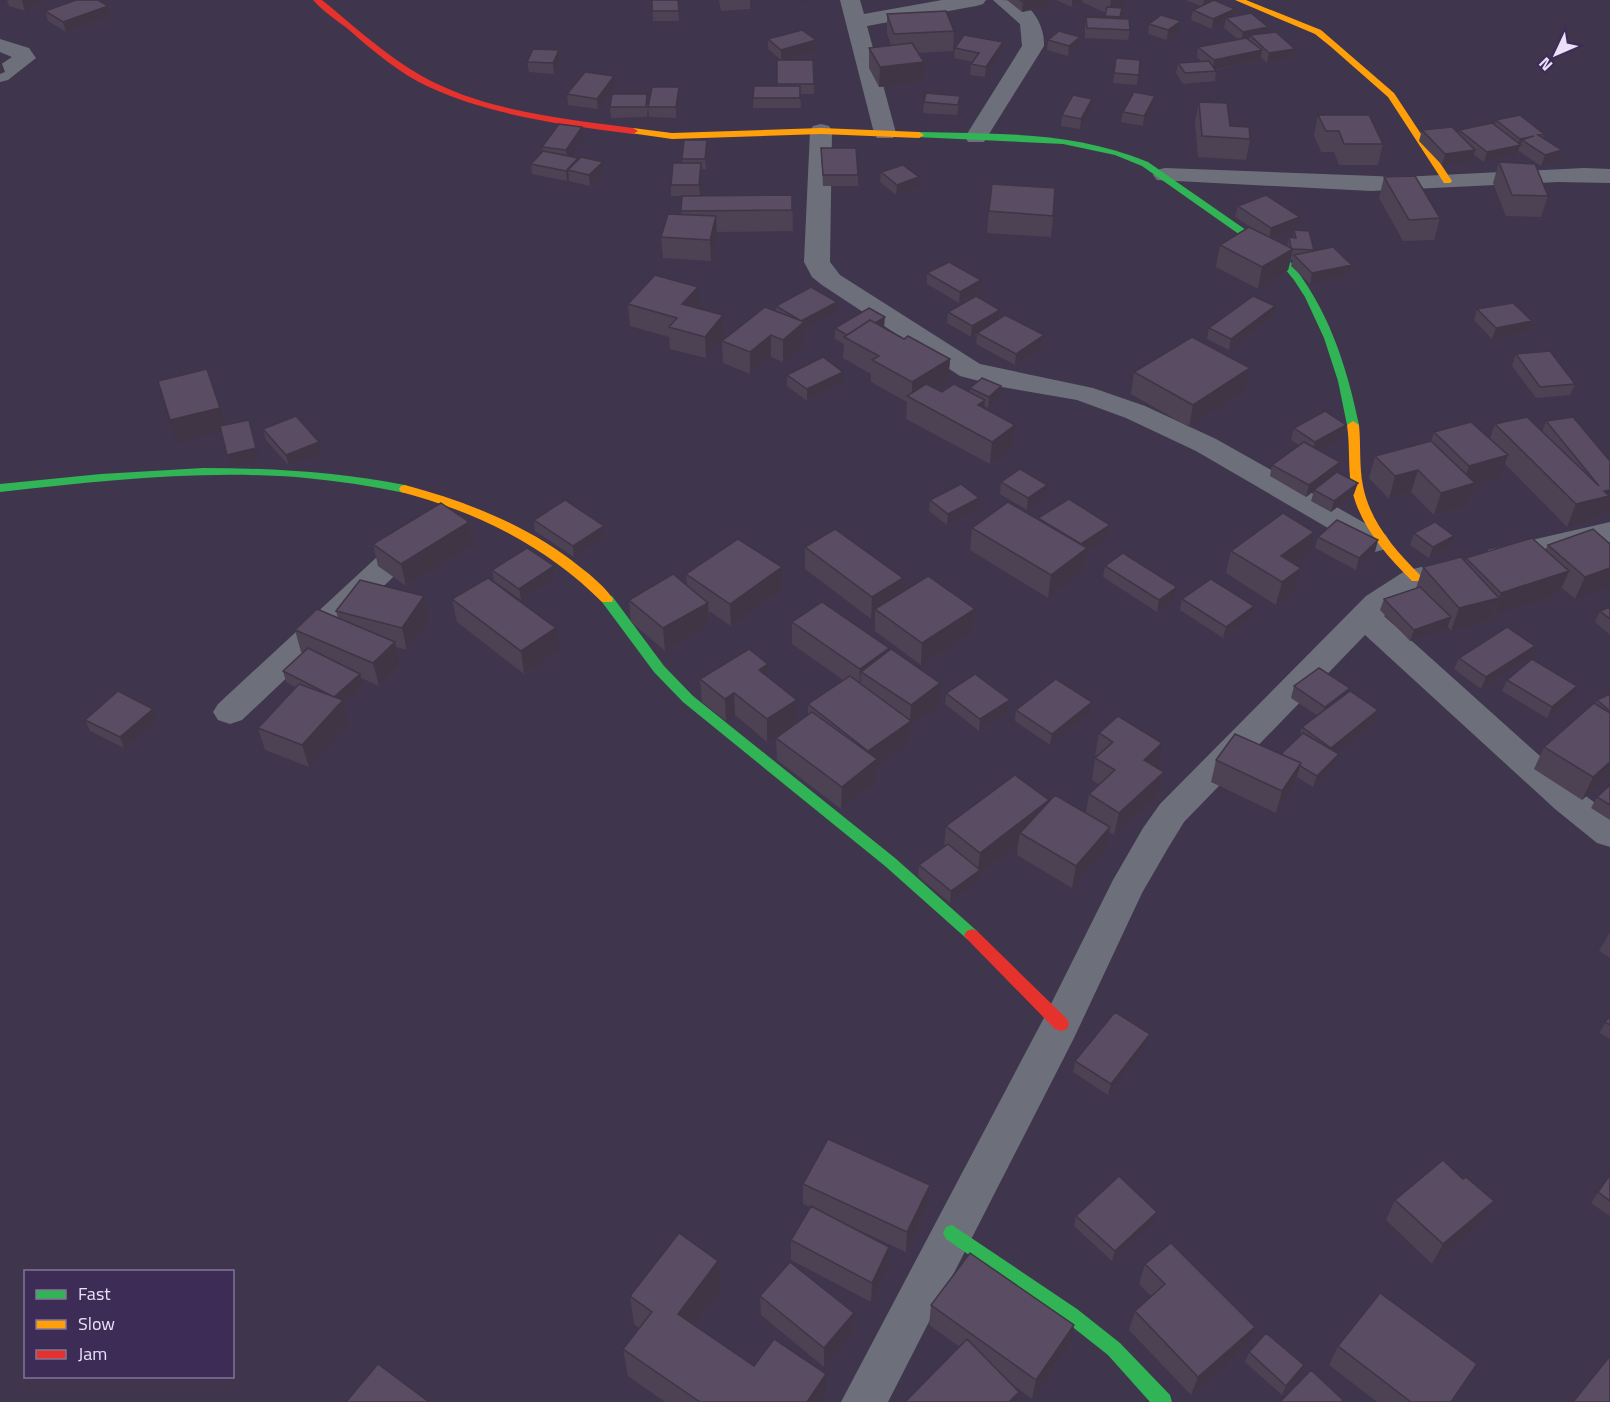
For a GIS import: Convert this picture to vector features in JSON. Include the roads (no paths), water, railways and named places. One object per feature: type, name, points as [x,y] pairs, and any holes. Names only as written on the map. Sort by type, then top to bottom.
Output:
[{"type":"street","points":[[317,0],[400,66],[430,84],[463,97],[614,131],[660,135],[821,131],[976,137],[1056,141],[1095,146],[1124,154],[1165,175],[1284,261],[1304,282],[1324,323],[1348,407],[1354,434],[1354,478],[1360,499],[1385,547]]},
{"type":"street","points":[[850,0],[885,133]]},
{"type":"street","points":[[855,22],[976,0]]},
{"type":"street","points":[[976,137],[1033,46],[1035,39],[1034,30],[1029,21],[1003,0]]},
{"type":"street","points":[[1239,0],[1300,24],[1334,44],[1391,95],[1447,181]]},
{"type":"street","points":[[0,45],[21,53],[25,57],[0,75]]},
{"type":"street","points":[[821,131],[817,262],[821,272],[831,280],[970,370],[990,378],[1059,388],[1098,398],[1148,416],[1192,438],[1385,547],[1416,578]]},
{"type":"street","points":[[1165,175],[1232,175],[1355,184],[1560,175],[1610,176]]},
{"type":"street","points":[[0,488],[83,479],[185,474],[289,473],[394,486],[454,503],[532,542],[582,574],[609,599],[654,663],[676,689],[847,826],[949,912],[1061,1024]]},
{"type":"street","points":[[230,712],[454,503]]},
{"type":"street","points":[[864,1402],[1061,1024],[1114,910],[1153,840],[1172,813],[1364,616],[1392,593],[1416,578],[1585,536],[1610,532]]},
{"type":"street","points":[[1364,616],[1567,800],[1610,833]]},
{"type":"street","points":[[952,1233],[1071,1315],[1114,1349],[1163,1402]]}]
